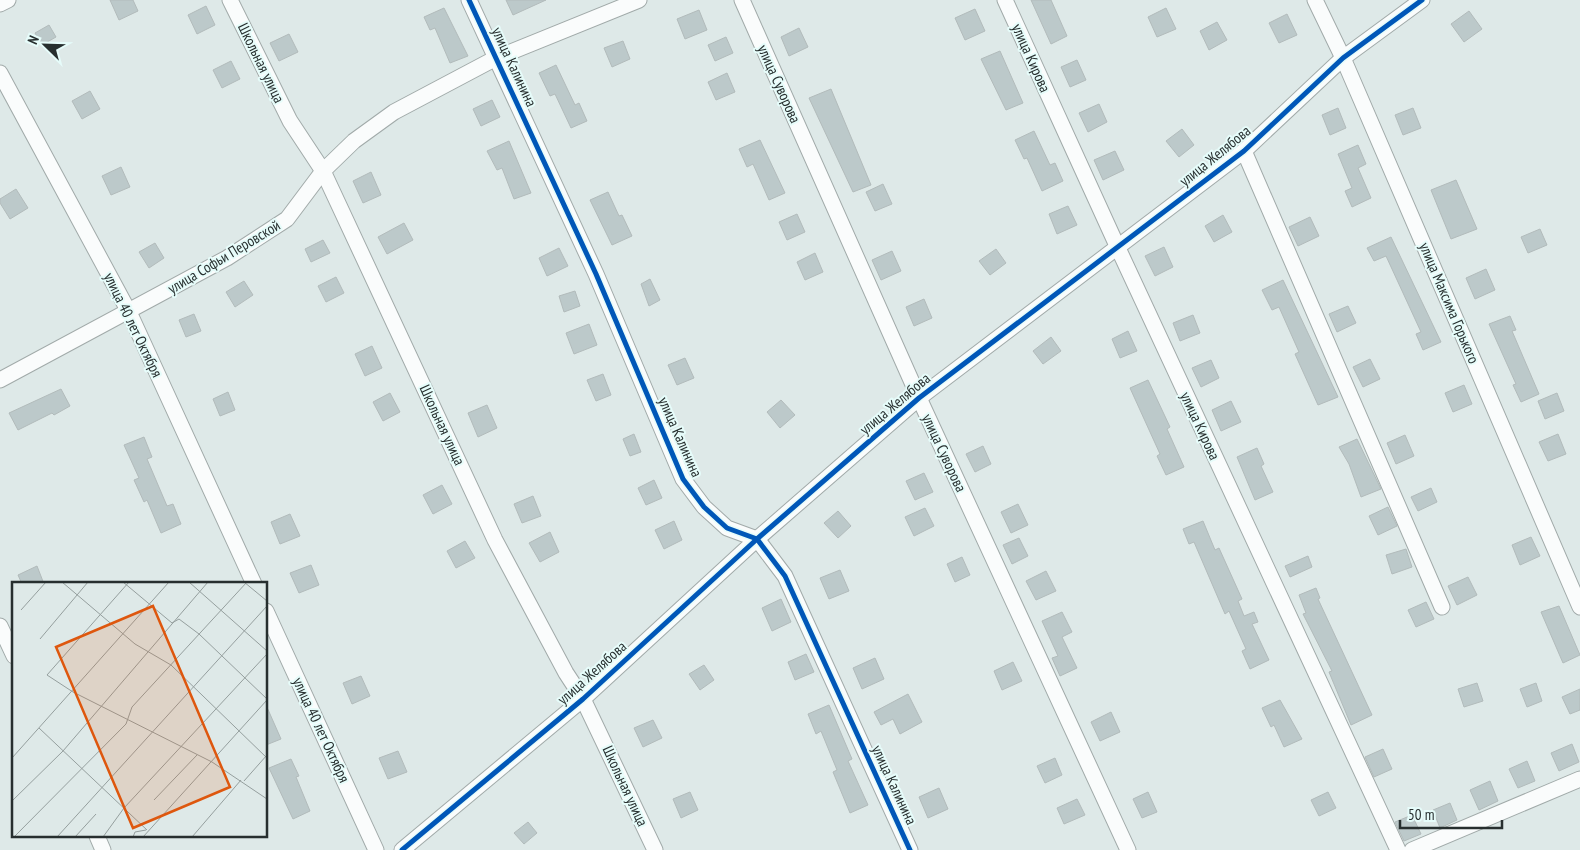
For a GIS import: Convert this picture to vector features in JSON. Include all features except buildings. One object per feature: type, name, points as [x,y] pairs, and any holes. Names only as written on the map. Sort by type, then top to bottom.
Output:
[{"type":"street","points":[[0,4],[8,0]]},
{"type":"street","name":"Школьная улица","points":[[230,0],[290,122],[323,171],[495,540],[566,673],[583,699],[655,850]]},
{"type":"street","name":"улица Калинина","points":[[469,0],[596,274],[683,479],[704,507],[727,528],[757,539],[785,576],[910,850]]},
{"type":"street","name":"улица Софьи Перовской","points":[[0,380],[227,258],[288,219],[323,171],[354,141],[394,112],[496,58],[639,0]]},
{"type":"street","name":"улица Суворова","points":[[742,0],[919,398],[1128,850]]},
{"type":"street","name":"улица Кирова","points":[[1005,0],[1118,248],[1398,850]]},
{"type":"street","name":"улица Максима Горького","points":[[1315,0],[1342,58],[1580,607]]},
{"type":"street","name":"улица Желябова","points":[[402,850],[583,699],[757,539],[919,398],[1244,150],[1342,58],[1422,0]]},
{"type":"street","name":"улица 40 лет Октября","points":[[0,74],[129,312],[253,582]]},
{"type":"street","points":[[1244,150],[1442,607]]},
{"type":"street","name":"улица 40 лет Октября","points":[[268,615],[376,850]]},
{"type":"street","points":[[0,626],[12,652]]},
{"type":"street","points":[[1412,850],[1580,779]]},
{"type":"street","points":[[97,838],[103,850]]},
{"type":"cycle path","points":[[469,0],[596,274],[683,479],[704,507],[727,528],[757,539],[785,576],[910,850]]},
{"type":"cycle path","points":[[402,850],[583,699],[757,539],[919,398],[1244,151],[1343,58],[1422,0]]}]
